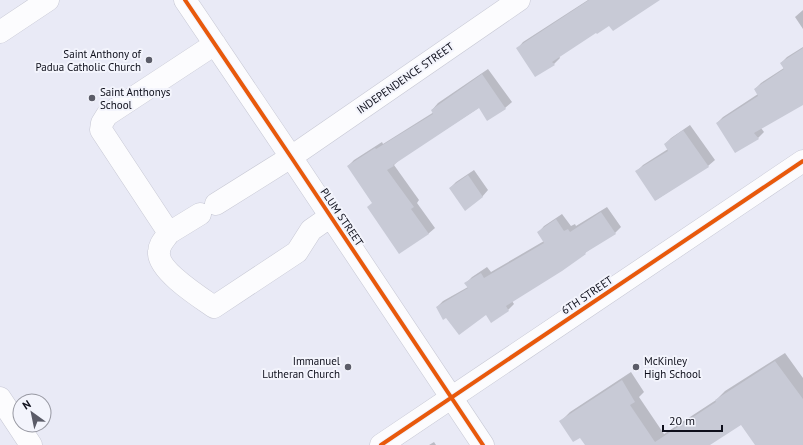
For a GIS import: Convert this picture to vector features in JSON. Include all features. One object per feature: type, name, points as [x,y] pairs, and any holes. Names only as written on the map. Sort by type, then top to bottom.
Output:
[{"type":"street","points":[[0,32],[48,0]]},
{"type":"street","name":"PLUM STREET","points":[[185,0],[292,157],[483,445]]},
{"type":"street","name":"INDEPENDENCE STREET","points":[[169,233],[292,157],[519,0]]},
{"type":"street","points":[[215,44],[107,114],[102,123],[101,130],[169,233],[161,244],[158,253],[162,264],[185,287],[214,307],[297,252],[311,230],[331,216]]},
{"type":"street","name":"6TH STREET","points":[[381,445],[803,161]]},
{"type":"street","points":[[0,398],[31,445]]},
{"type":"building","points":[[589,0],[660,0],[613,31],[609,26],[597,34],[596,33],[552,62],[555,65],[535,77],[516,48]]},
{"type":"building","points":[[803,48],[803,105],[754,133],[759,139],[735,153],[716,123],[758,96],[754,89],[784,69],[780,63]]},
{"type":"building","points":[[482,74],[506,109],[487,121],[479,108],[387,170],[414,207],[411,209],[429,234],[399,254],[367,207],[372,203],[347,166],[433,114],[431,110]]},
{"type":"building","points":[[683,130],[709,167],[655,201],[635,171],[668,151],[664,144]]},
{"type":"building","points":[[468,175],[483,197],[465,211],[449,188]]},
{"type":"building","points":[[601,212],[616,234],[585,253],[586,254],[562,271],[506,306],[509,311],[491,323],[486,315],[459,335],[446,318],[443,320],[436,307],[468,288],[464,283],[481,273],[484,278],[544,243],[537,232],[556,219],[564,231],[568,229],[570,232]]},
{"type":"building","name":"McKinley High School","points":[[775,361],[803,399],[803,445],[755,445],[741,425],[710,445],[585,445],[580,438],[573,442],[559,421],[622,380],[635,402],[630,405],[655,442],[716,402],[715,400]]},
{"type":"cycle path","points":[[185,0],[483,445]]},
{"type":"cycle path","points":[[381,445],[803,161]]},
{"type":"place","name":"Saint Anthony of Padua Catholic Church","points":[[149,60]]},
{"type":"place","name":"Saint Anthonys School","points":[[92,98]]},
{"type":"place","name":"Immanuel Lutheran Church","points":[[348,367]]},
{"type":"place","name":"McKinley High School","points":[[636,367]]}]
